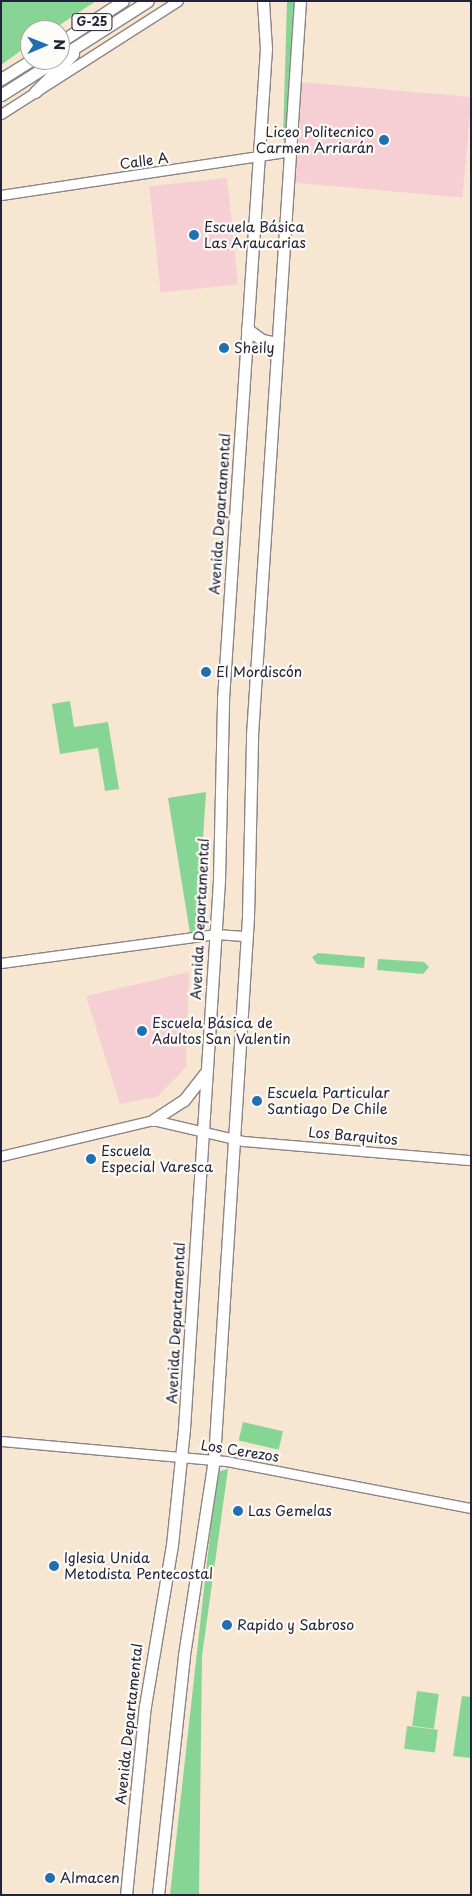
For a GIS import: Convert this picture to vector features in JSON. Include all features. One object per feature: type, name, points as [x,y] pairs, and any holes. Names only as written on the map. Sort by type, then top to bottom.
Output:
[{"type":"main road","name":"G-25","points":[[70,35],[123,1]]},
{"type":"main road","name":"G-25","points":[[70,51],[148,1]]},
{"type":"main road","name":"Avenida Departamental","points":[[126,1895],[145,1706],[182,1456],[216,934],[223,699],[266,49],[263,1]]},
{"type":"main road","points":[[158,1895],[180,1684],[214,1459],[247,936],[251,744],[300,1]]},
{"type":"main road","points":[[35,92],[89,39]]},
{"type":"main road","points":[[1,79],[20,67]]},
{"type":"main road","points":[[1,95],[40,70]]},
{"type":"main road","points":[[248,329],[262,340],[277,343]]},
{"type":"main road","points":[[153,1120],[184,1100],[206,1071]]},
{"type":"street","points":[[1,114],[178,1]]},
{"type":"street","name":"Calle A","points":[[1,195],[258,159],[290,151]]},
{"type":"street","points":[[1,964],[216,934],[247,936]]},
{"type":"street","points":[[1,1156],[153,1120]]},
{"type":"street","name":"Los Barquitos","points":[[153,1120],[202,1128],[233,1137],[471,1160]]},
{"type":"street","name":"Los Cerezos","points":[[1,1440],[214,1459],[471,1508]]},
{"type":"shaded area","name":"Liceo Politecnico Carmen Arriarán","points":[[300,82],[471,97],[463,198],[291,183]]},
{"type":"shaded area","name":"Escuela Básica Las Araucarias","points":[[227,178],[238,284],[161,293],[149,186]]},
{"type":"shaded area","name":"Escuela Básica de Adultos San Valentin","points":[[189,972],[186,1067],[157,1097],[120,1104],[86,996]]},
{"type":"green space","points":[[1,1],[96,1],[67,20],[20,20],[20,51],[1,65]]},
{"type":"green space","points":[[287,1],[295,1],[286,141],[283,140]]},
{"type":"green space","points":[[70,701],[74,727],[108,722],[119,789],[105,791],[98,748],[60,754],[52,704]]},
{"type":"green space","points":[[206,792],[197,932],[190,933],[168,798]]},
{"type":"green space","points":[[318,953],[365,957],[364,968],[317,964],[312,957]]},
{"type":"green space","points":[[378,959],[424,962],[429,967],[423,974],[377,970]]},
{"type":"green space","points":[[243,1422],[283,1431],[279,1450],[239,1441]]},
{"type":"green space","points":[[228,1469],[202,1656],[199,1895],[170,1895],[217,1472]]},
{"type":"green space","points":[[417,1691],[439,1694],[434,1729],[412,1726]]},
{"type":"green space","points":[[462,1696],[471,1697],[471,1758],[453,1756]]},
{"type":"green space","points":[[407,1726],[438,1730],[435,1753],[404,1749]]},
{"type":"place","name":"Liceo Politecnico Carmen Arriarán","points":[[384,140]]},
{"type":"place","name":"Escuela Básica Las Araucarias","points":[[194,235]]},
{"type":"place","name":"Sheily","points":[[224,348]]},
{"type":"place","name":"El Mordiscón","points":[[206,672]]},
{"type":"place","name":"Escuela Básica de Adultos San Valentin","points":[[142,1031]]},
{"type":"place","name":"Escuela Particular Santiago De Chile","points":[[257,1101]]},
{"type":"place","name":"Escuela Especial Varesca","points":[[91,1159]]},
{"type":"place","name":"Las Gemelas","points":[[238,1511]]},
{"type":"place","name":"Iglesia Unida Metodista Pentecostal","points":[[54,1566]]},
{"type":"place","name":"Rapido y Sabroso","points":[[227,1625]]},
{"type":"place","name":"Almacen","points":[[50,1878]]}]
